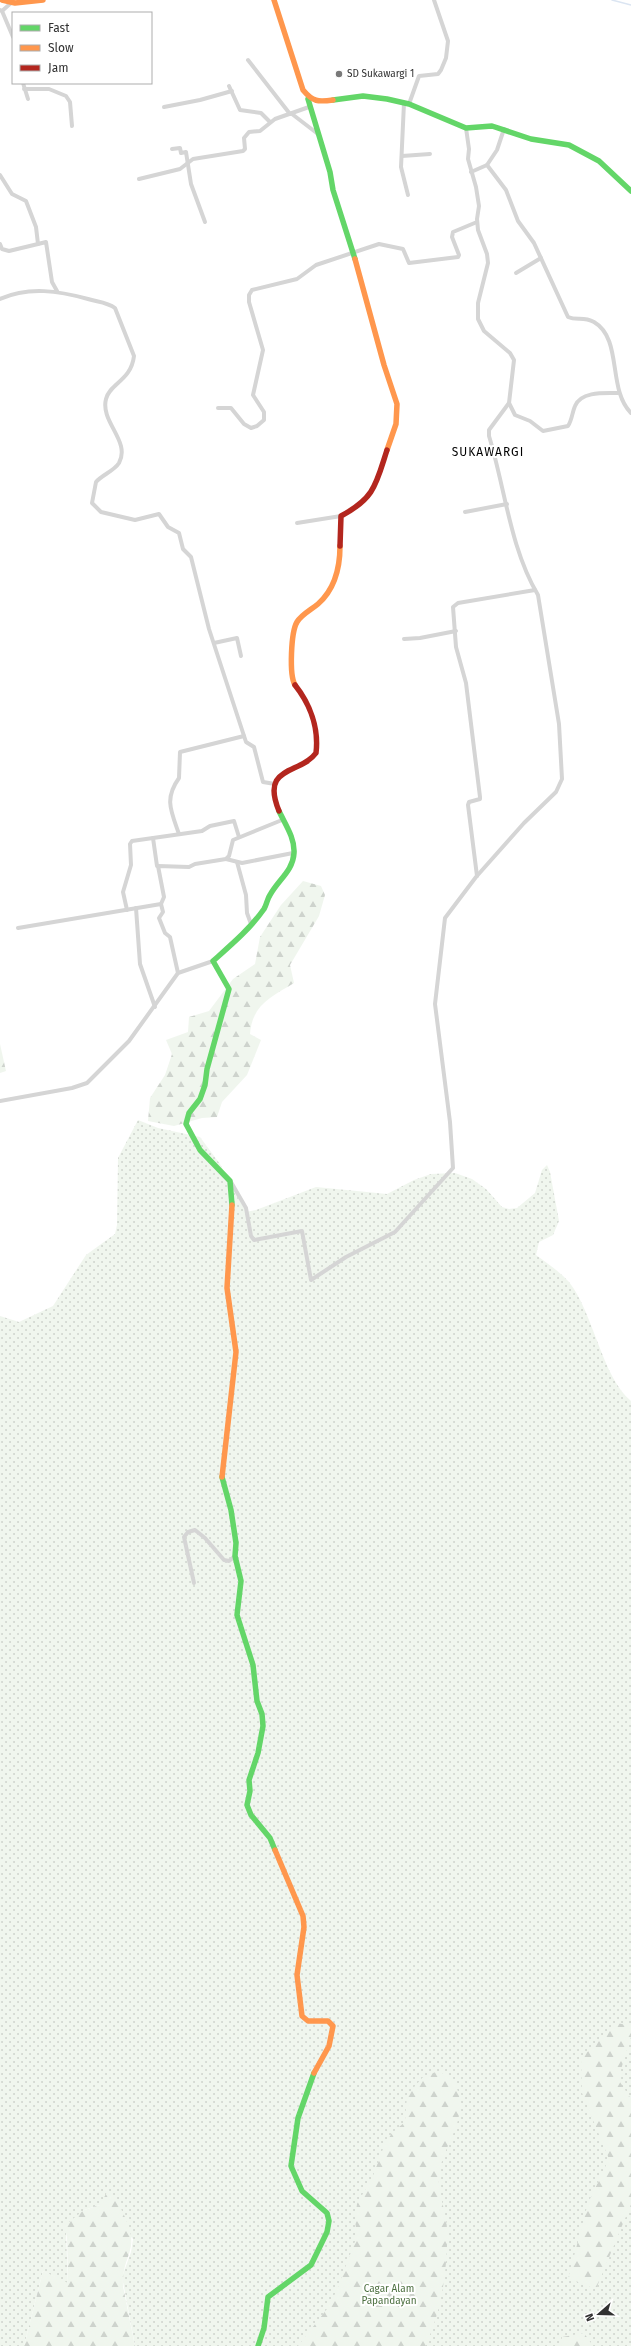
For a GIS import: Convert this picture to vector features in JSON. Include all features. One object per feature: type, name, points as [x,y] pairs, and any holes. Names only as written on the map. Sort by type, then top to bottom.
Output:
[{"type":"street","points":[[2,0],[11,3],[43,0]]},
{"type":"street","points":[[274,0],[303,90],[308,99],[309,107],[397,404],[396,424],[374,490],[358,507],[341,516],[297,523]]},
{"type":"street","points":[[408,195],[402,172],[407,104],[419,76],[438,74],[442,70],[446,58],[446,35],[434,0]]},
{"type":"street","points":[[11,3],[1,11],[12,35]]},
{"type":"street","points":[[248,60],[291,114],[318,134]]},
{"type":"street","points":[[23,84],[28,99]]},
{"type":"street","points":[[229,86],[239,110],[261,112],[270,122]]},
{"type":"street","points":[[24,89],[49,89],[66,96],[70,102],[72,126]]},
{"type":"street","points":[[164,107],[200,100],[232,91]]},
{"type":"street","points":[[308,99],[320,102],[375,97],[407,104],[466,128],[492,126],[531,139],[557,142],[578,149],[599,161],[631,191]]},
{"type":"street","points":[[139,179],[180,169],[189,161],[243,151],[245,149],[244,138],[247,133],[260,131],[270,122],[309,107]]},
{"type":"street","points":[[466,128],[470,172],[476,187],[479,206],[477,222],[478,230],[487,254],[488,263],[478,303],[478,319],[489,336],[513,356],[509,404],[514,415],[530,421],[539,429],[546,431],[568,426],[576,404],[582,398],[604,393],[618,393]]},
{"type":"street","points":[[470,172],[487,165],[497,150],[504,129]]},
{"type":"street","points":[[172,149],[180,148],[181,153],[186,152],[189,161],[191,184],[204,222]]},
{"type":"street","points":[[402,156],[430,154]]},
{"type":"street","points":[[487,165],[506,190],[518,220],[530,235],[568,317],[590,320],[599,326],[606,334],[614,363],[618,393],[631,413]]},
{"type":"street","points":[[0,174],[12,194],[26,201],[36,228],[38,244]]},
{"type":"street","points":[[218,408],[231,408],[244,424],[251,428],[257,426],[264,420],[264,412],[253,395],[262,350],[250,307],[250,292],[255,289],[297,279],[316,265],[383,243],[403,249],[409,263],[450,259],[460,256],[452,238],[452,232],[477,222]]},
{"type":"street","points":[[0,244],[2,249],[9,251],[46,242],[52,282],[57,291]]},
{"type":"street","points":[[516,273],[541,258]]},
{"type":"street","points":[[0,300],[40,290],[57,291],[104,302],[115,308],[134,356],[126,377],[109,392],[106,400],[108,422],[117,435],[122,450],[119,463],[96,482],[92,503],[101,512],[135,520],[159,514],[168,527],[179,533],[183,549],[192,557],[214,643],[246,742],[254,747],[263,782],[275,784]]},
{"type":"street","points":[[213,961],[229,989],[207,1069],[205,1085],[200,1099],[189,1113],[186,1124],[200,1150],[230,1180],[246,1208],[251,1236],[254,1240],[302,1231],[311,1280],[346,1257],[395,1232],[451,1170],[453,1156],[450,1122],[436,1004],[445,918],[477,876],[524,823],[556,792],[562,779],[559,724],[540,610],[535,590],[520,554],[489,436],[489,430],[509,404]]},
{"type":"street","points":[[465,512],[507,504]]},
{"type":"street","points":[[0,1101],[72,1088],[87,1083],[124,1047],[155,1007],[178,973],[213,961],[266,908],[270,893],[285,878],[293,853],[288,830],[282,820],[275,802],[275,784],[281,773],[290,767],[310,760],[316,754],[317,745],[306,700],[293,680],[295,626],[300,618],[322,600],[334,580],[340,565],[341,516]]},
{"type":"street","points":[[477,876],[468,805],[469,802],[480,799],[480,797],[466,683],[456,647],[456,631],[453,609],[456,604],[535,590]]},
{"type":"street","points":[[404,638],[420,638],[456,631]]},
{"type":"street","points":[[214,643],[237,638],[241,656]]},
{"type":"street","points":[[179,834],[169,804],[174,784],[179,778],[180,752],[244,736]]},
{"type":"street","points":[[226,859],[229,856],[232,841],[282,820]]},
{"type":"street","points":[[127,910],[123,892],[131,865],[130,844],[132,841],[202,830],[210,826],[234,821],[239,837]]},
{"type":"street","points":[[153,838],[164,897],[161,904],[163,912],[159,918],[165,933],[170,937],[178,973]]},
{"type":"street","points":[[157,866],[189,867],[195,864],[226,859],[237,862],[293,853]]},
{"type":"street","points":[[237,862],[246,895],[247,913],[251,924]]},
{"type":"street","points":[[18,928],[161,904]]},
{"type":"street","points":[[136,908],[140,964],[155,1007]]},
{"type":"street","points":[[230,1180],[232,1203],[227,1288],[229,1314],[236,1352],[221,1475],[231,1510],[236,1543],[235,1556],[240,1581],[237,1615],[250,1654],[257,1701],[263,1718],[258,1753],[249,1780],[250,1791],[247,1805],[251,1815],[270,1838],[303,1916],[304,1926],[297,1975],[302,2016],[308,2021],[328,2020],[333,2026],[329,2046],[313,2076],[308,2095],[298,2118],[291,2166],[302,2191],[327,2214],[329,2221],[327,2232],[311,2265],[268,2297],[264,2328],[258,2346]]},
{"type":"street","points":[[194,1584],[184,1537],[188,1532],[195,1530],[205,1538],[224,1560],[229,1561],[235,1556]]},
{"type":"green space","points":[[303,881],[321,886],[325,895],[319,916],[290,965],[294,983],[270,998],[254,1016],[250,1034],[261,1040],[247,1075],[222,1102],[217,1117],[202,1118],[174,1126],[148,1121],[150,1098],[165,1075],[172,1054],[166,1040],[188,1032],[189,1017],[209,1011],[233,979],[255,964],[260,937],[281,905]]},
{"type":"green space","points":[[0,1044],[6,1071],[0,1073]]},
{"type":"green space","points":[[138,1120],[158,1128],[200,1137],[220,1164],[246,1212],[256,1210],[316,1187],[387,1194],[414,1180],[431,1174],[455,1173],[472,1179],[486,1189],[502,1207],[509,1209],[517,1208],[535,1193],[542,1170],[547,1165],[550,1172],[559,1221],[553,1235],[539,1242],[536,1255],[558,1271],[569,1282],[578,1295],[613,1377],[621,1390],[631,1401],[631,2346],[135,2346],[122,2277],[131,2252],[133,2239],[100,2205],[84,2210],[66,2231],[68,2284],[43,2271],[24,2346],[0,2346],[0,1316],[19,1322],[53,1306],[86,1255],[115,1234],[117,1225],[118,1158]]},
{"type":"green space","points":[[617,2023],[631,2026],[631,2037],[618,2079],[631,2099],[631,2204],[596,2289],[568,2279],[588,2203],[609,2159],[582,2093],[581,2058]]},
{"type":"green space","name":"Cagar Alam Papandayan","points":[[439,2071],[454,2083],[458,2090],[460,2106],[459,2116],[441,2164],[439,2174],[439,2188],[447,2228],[445,2273],[436,2319],[425,2346],[298,2346],[327,2309],[336,2292],[357,2236],[355,2220],[357,2204],[373,2176],[384,2146],[392,2133],[405,2122],[407,2095],[424,2076]]},
{"type":"green space","points":[[107,2192],[113,2195],[118,2202],[131,2235],[130,2251],[125,2265],[123,2286],[135,2346],[24,2346],[43,2271],[68,2283],[67,2237],[64,2226],[84,2210],[100,2205]]},
{"type":"green space","points":[[584,2333],[593,2346],[561,2346],[562,2337]]},
{"type":"waterway","points":[[612,0],[631,5]]},
{"type":"traffic: fast","points":[[333,100],[363,96],[387,99],[409,104],[466,128],[492,126],[531,139],[569,145],[599,161],[631,191]]},
{"type":"traffic: fast","points":[[308,99],[330,172],[333,190],[355,259]]},
{"type":"traffic: fast","points":[[232,1205],[230,1181],[200,1150],[186,1124],[189,1113],[200,1099],[205,1085],[207,1069],[229,989],[213,961],[259,916],[264,909],[268,898],[288,870],[293,859],[293,842],[279,811]]},
{"type":"traffic: fast","points":[[222,1477],[231,1510],[236,1543],[235,1556],[241,1581],[237,1615],[253,1665],[257,1701],[262,1714],[263,1726],[258,1753],[249,1780],[250,1791],[247,1805],[251,1815],[270,1838],[275,1850]]},
{"type":"traffic: fast","points":[[258,2346],[264,2328],[268,2297],[311,2265],[327,2232],[329,2221],[327,2213],[302,2191],[291,2166],[298,2118],[314,2073]]},
{"type":"traffic: slow","points":[[2,0],[15,3],[43,0]]},
{"type":"traffic: slow","points":[[274,0],[303,90],[313,99],[323,101],[333,100]]},
{"type":"traffic: slow","points":[[355,259],[384,365],[397,404],[396,424],[387,450]]},
{"type":"traffic: slow","points":[[295,685],[291,663],[295,627],[301,617],[318,604],[329,592],[338,570],[340,546]]},
{"type":"traffic: slow","points":[[222,1477],[236,1352],[227,1288],[232,1205]]},
{"type":"traffic: slow","points":[[275,1850],[303,1916],[304,1927],[297,1975],[302,2016],[308,2021],[328,2021],[333,2026],[329,2046],[314,2073]]},
{"type":"traffic: jam","points":[[340,546],[341,516],[361,503],[373,489],[387,450]]},
{"type":"traffic: jam","points":[[279,811],[274,796],[278,778],[284,773],[309,760],[316,753],[317,744],[315,726],[309,708],[295,685]]},
{"type":"place","name":"SD Sukawargi 1","points":[[339,74]]},
{"type":"district","name":"SUKAWARGI","points":[[488,452]]}]
